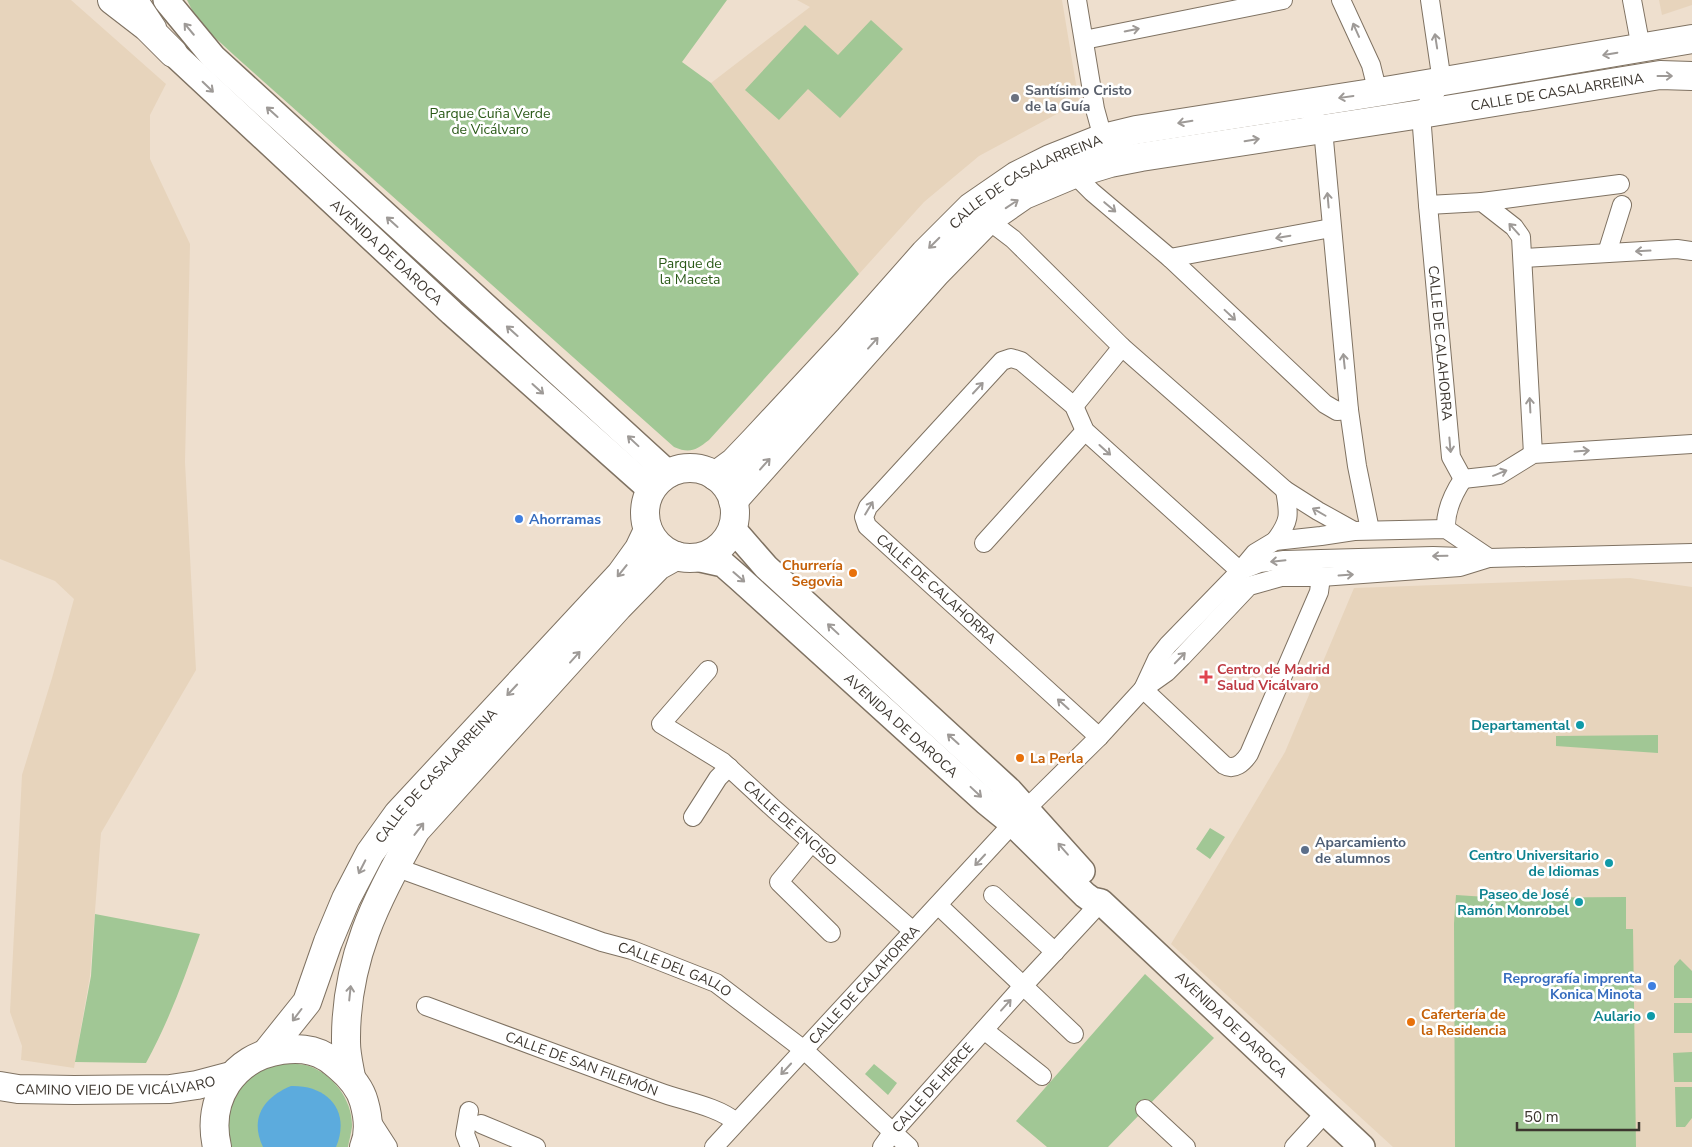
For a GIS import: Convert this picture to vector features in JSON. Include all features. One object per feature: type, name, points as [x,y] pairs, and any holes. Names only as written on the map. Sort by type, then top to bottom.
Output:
[{"type":"main road","points":[[112,0],[147,27],[173,53]]},
{"type":"main road","name":"AVENIDA DE DAROCA","points":[[166,0],[213,57],[660,482]]},
{"type":"main road","name":"CALLE DE CASALARREINA","points":[[733,501],[936,272],[979,213],[1074,174],[1136,130],[1378,93],[1692,39]]},
{"type":"main road","name":"AVENIDA DE DAROCA","points":[[173,53],[395,261],[660,482]]},
{"type":"main road","name":"CALLE DE CASALARREINA","points":[[715,476],[734,462],[755,440],[925,253],[979,213],[1016,176],[1050,159],[1106,151],[1323,129],[1660,75],[1692,76]]},
{"type":"main road","points":[[692,468],[715,476],[729,492],[733,501],[735,515],[732,528],[724,542],[711,553],[686,557],[664,550],[648,530],[645,517],[646,503],[660,482],[680,469],[692,468]]},
{"type":"main road","name":"AVENIDA DE DAROCA","points":[[732,528],[766,567],[1010,791],[1020,816]]},
{"type":"main road","name":"CALLE DE CASALARREINA","points":[[267,1052],[307,1002],[328,942],[346,900],[370,853],[398,814],[621,574],[639,549],[648,530]]},
{"type":"main road","name":"AVENIDA DE DAROCA","points":[[686,557],[723,564],[986,802],[1020,816],[1094,885],[1101,902],[1362,1147]]},
{"type":"main road","name":"CALLE DE CASALARREINA","points":[[351,1077],[346,1044],[351,983],[359,949],[375,908],[416,830],[618,607],[658,566],[686,557]]},
{"type":"main road","points":[[217,1147],[214,1121],[219,1097],[231,1076],[253,1058],[267,1052],[291,1048],[309,1050],[325,1056],[351,1077],[362,1095],[368,1115],[367,1140],[364,1147]]},
{"type":"main road","name":"CAMINO VIEJO DE VICÁLVARO","points":[[0,1086],[18,1089],[74,1090],[170,1089],[197,1085],[231,1076]]},
{"type":"street","name":"AVENIDA DE DAROCA","points":[[139,0],[173,53]]},
{"type":"street","points":[[1077,0],[1095,109],[1106,151]]},
{"type":"street","points":[[1084,40],[1284,0]]},
{"type":"street","points":[[1341,0],[1371,65],[1378,93]]},
{"type":"street","points":[[1421,114],[1442,82],[1430,0]]},
{"type":"street","points":[[1632,0],[1641,48]]},
{"type":"street","points":[[1304,104],[1323,129],[1331,228],[1362,531]]},
{"type":"street","name":"CALLE DE CALAHORRA","points":[[1421,114],[1451,457],[1463,479]]},
{"type":"street","points":[[1074,174],[1092,192],[1170,258],[1325,404],[1337,410],[1349,410]]},
{"type":"street","points":[[1428,205],[1482,202],[1620,184]]},
{"type":"street","points":[[1482,202],[1514,227],[1521,237],[1533,454]]},
{"type":"street","points":[[1607,253],[1622,206]]},
{"type":"street","name":"CALLE DE CALAHORRA","points":[[979,213],[1013,239],[1122,347],[1285,490],[1318,511],[1362,531]]},
{"type":"street","points":[[1170,258],[1331,228]]},
{"type":"street","points":[[1523,258],[1677,249],[1692,251]]},
{"type":"street","points":[[1074,406],[1122,347]]},
{"type":"street","name":"CALLE DE CALAHORRA","points":[[1099,738],[867,526],[864,517],[868,507],[1002,361],[1011,358],[1021,361],[1074,406],[1085,431],[1240,571]]},
{"type":"street","points":[[984,543],[1085,431]]},
{"type":"street","points":[[1489,558],[1446,529],[1446,515],[1455,491],[1463,479],[1498,475],[1533,454],[1692,444]]},
{"type":"street","name":"CALLE DE CALAHORRA","points":[[1143,689],[1168,645],[1255,553],[1275,541],[1283,530],[1288,519],[1285,490]]},
{"type":"street","name":"CALLE DE CALAHORRA","points":[[1275,541],[1362,531],[1446,529]]},
{"type":"street","name":"CALLE DE CALAHORRA","points":[[1240,571],[1260,563],[1284,560],[1447,555],[1489,558],[1692,553]]},
{"type":"street","name":"CALLE DE CALAHORRA","points":[[714,1147],[1020,816],[1099,738],[1143,689],[1167,672],[1249,586],[1281,577],[1321,577],[1460,567],[1489,558]]},
{"type":"street","points":[[1143,689],[1224,765],[1232,768],[1237,766],[1249,754],[1319,592],[1321,577]]},
{"type":"street","name":"CALLE DE ENCISO","points":[[708,670],[661,724],[723,762],[913,931]]},
{"type":"street","points":[[693,817],[718,778],[729,767]]},
{"type":"street","points":[[812,842],[778,882],[831,933]]},
{"type":"street","name":"CALLE DEL GALLO","points":[[395,867],[602,942],[632,950],[716,983],[804,1050],[887,1140],[909,1147]]},
{"type":"street","points":[[993,895],[1055,952]]},
{"type":"street","name":"CALLE DE HERCE","points":[[887,1140],[1023,986],[1101,902]]},
{"type":"street","points":[[938,906],[1074,1034]]},
{"type":"street","name":"CALLE DE SAN FILEMÓN","points":[[426,1006],[667,1095],[716,1111],[736,1122]]},
{"type":"street","name":"CALLE DE HERCE","points":[[984,1030],[1042,1076]]},
{"type":"street","points":[[1145,1109],[1186,1147]]},
{"type":"street","points":[[469,1110],[465,1134],[470,1147]]},
{"type":"street","points":[[1294,1147],[1326,1113]]},
{"type":"street","points":[[368,1115],[388,1147]]},
{"type":"street","points":[[481,1124],[536,1147]]},
{"type":"shaded area","points":[[0,0],[71,0],[166,84],[150,115],[150,159],[190,244],[185,462],[196,670],[101,833],[90,976],[74,1068],[21,1060],[22,1046],[10,1012],[22,775],[74,599],[55,581],[0,559]]},
{"type":"shaded area","points":[[797,0],[1062,0],[1079,102],[979,156],[924,202],[859,274],[711,83],[810,7]]},
{"type":"shaded area","points":[[1659,0],[1692,0],[1692,5],[1662,15]]},
{"type":"shaded area","points":[[1630,578],[1692,587],[1692,1147],[1393,1147],[1171,944],[1285,752],[1354,588]]},
{"type":"green space","points":[[187,0],[727,0],[682,62],[711,83],[859,274],[709,440],[693,450],[674,447],[235,56],[198,22]]},
{"type":"green space","points":[[871,20],[903,49],[840,118],[808,89],[779,120],[745,90],[805,25],[838,55]]},
{"type":"green space","points":[[1658,735],[1658,753],[1556,746],[1556,736]]},
{"type":"green space","points":[[1210,828],[1225,837],[1210,859],[1196,849]]},
{"type":"green space","points":[[1456,895],[1502,898],[1626,897],[1626,929],[1633,929],[1636,1147],[1455,1147],[1454,923]]},
{"type":"green space","points":[[95,914],[200,934],[169,1016],[146,1063],[75,1062],[91,976]]},
{"type":"green space","points":[[1680,959],[1692,971],[1692,998],[1674,998],[1674,966]]},
{"type":"green space","points":[[1145,974],[1214,1038],[1108,1147],[1047,1147],[1016,1121]]},
{"type":"green space","points":[[1674,1003],[1692,1003],[1692,1033],[1674,1033]]},
{"type":"green space","points":[[1692,1052],[1692,1082],[1674,1082],[1673,1053]]},
{"type":"green space","points":[[290,1063],[307,1065],[318,1070],[334,1082],[340,1090],[349,1108],[351,1117],[352,1127],[348,1147],[230,1147],[226,1114],[234,1093],[249,1076],[268,1066]]},
{"type":"green space","points":[[874,1064],[897,1083],[888,1095],[865,1074]]},
{"type":"green space","points":[[1675,1087],[1692,1087],[1692,1118],[1685,1127],[1676,1127]]},
{"type":"water","points":[[291,1086],[316,1090],[333,1103],[338,1112],[340,1122],[340,1134],[336,1147],[263,1147],[258,1127],[262,1110],[273,1096]]},
{"type":"place","name":"Santísimo Cristo de la Guía","points":[[1015,98]]},
{"type":"place","name":"Ahorramas","points":[[519,519]]},
{"type":"place","name":"Churrería Segovia","points":[[853,573]]},
{"type":"place","name":"Centro de Madrid Salud Vicálvaro","points":[[1206,677]]},
{"type":"place","name":"Departamental","points":[[1580,725]]},
{"type":"place","name":"La Perla","points":[[1020,758]]},
{"type":"place","name":"Aparcamiento de alumnos","points":[[1305,850]]},
{"type":"place","name":"Centro Universitario de Idiomas","points":[[1609,863]]},
{"type":"place","name":"Paseo de José Ramón Monrobel","points":[[1579,902]]},
{"type":"place","name":"Reprografía imprenta Konica Minota","points":[[1652,986]]},
{"type":"place","name":"Aulario","points":[[1651,1016]]},
{"type":"place","name":"Cafertería de la Residencia","points":[[1411,1022]]},
{"type":"park label","name":"Parque Cuña Verde de Vicálvaro","points":[[490,122]]},
{"type":"park label","name":"Parque de la Maceta","points":[[690,272]]}]
